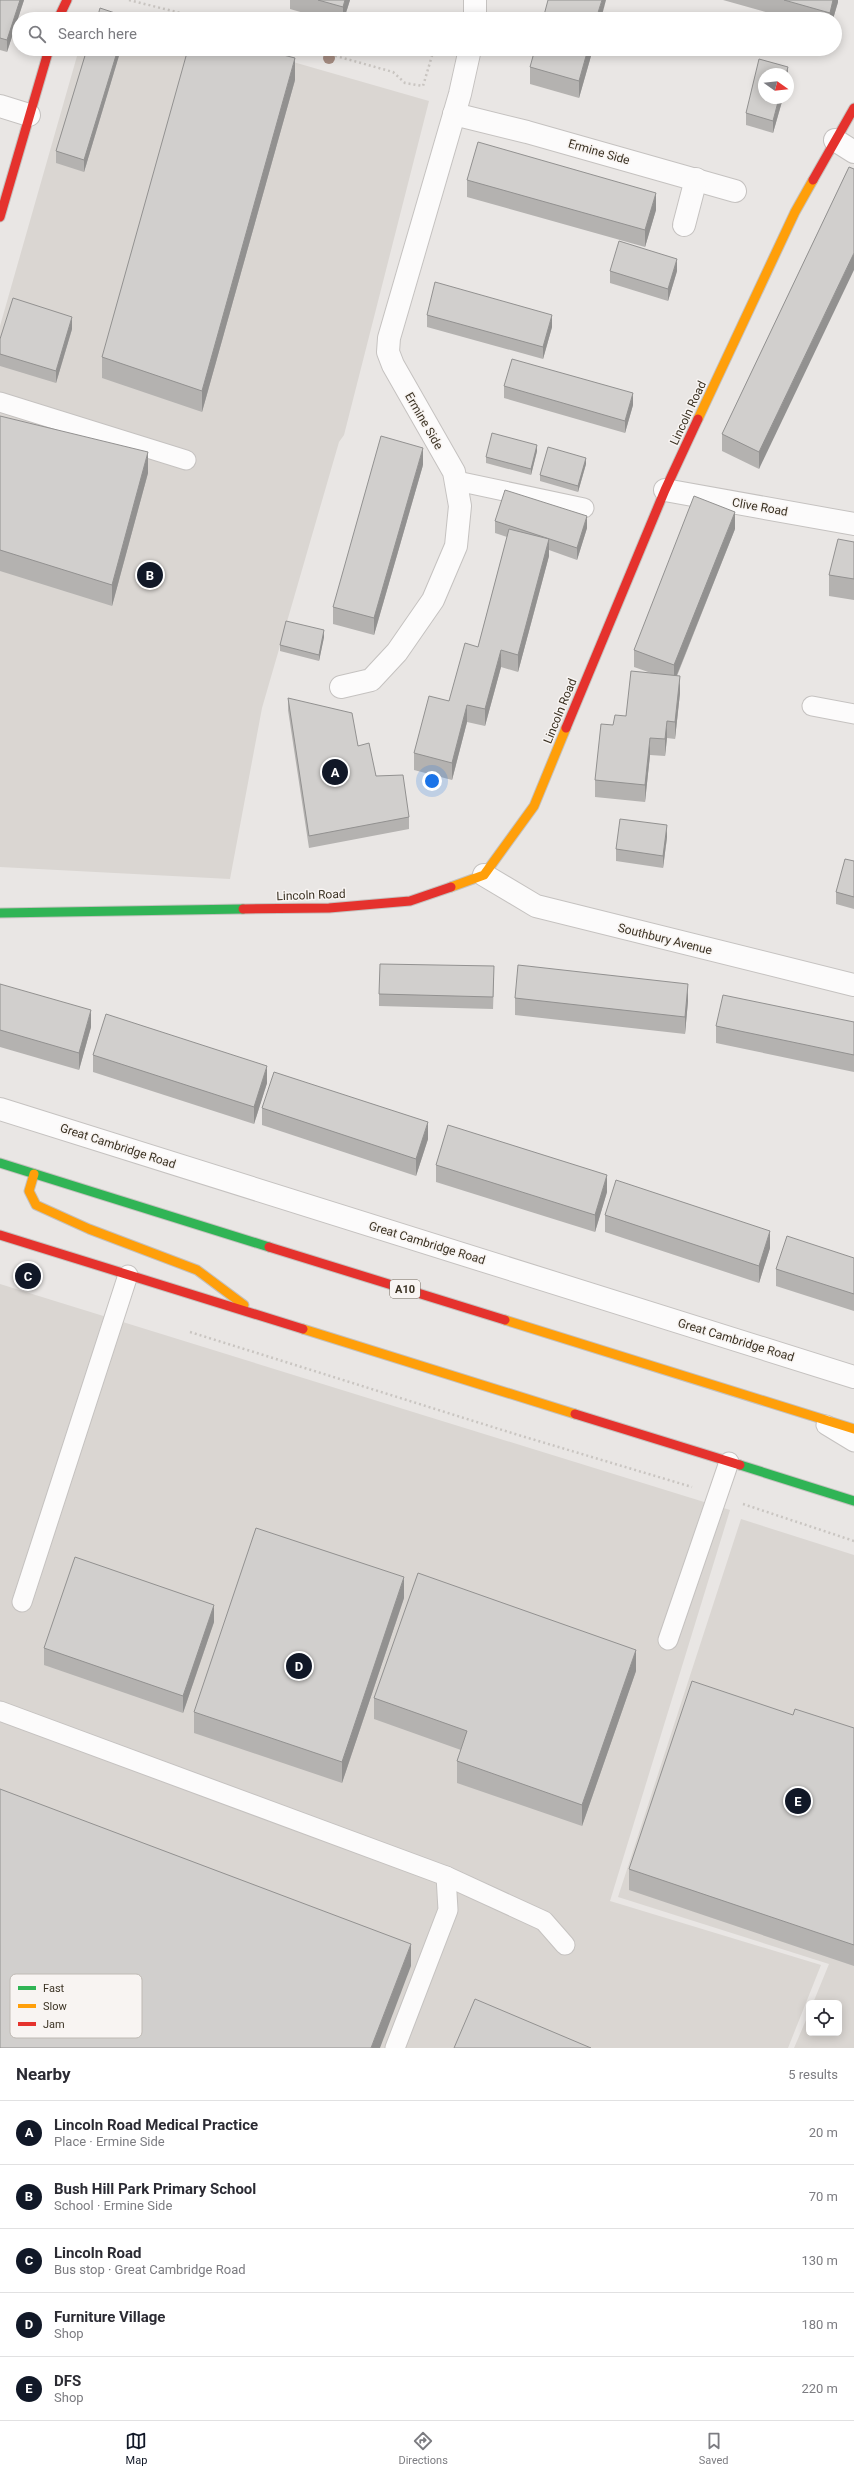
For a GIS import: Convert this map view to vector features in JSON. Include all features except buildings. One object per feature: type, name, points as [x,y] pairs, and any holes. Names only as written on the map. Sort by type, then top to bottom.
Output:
[{"type":"main road","points":[[61,12],[67,0]]},
{"type":"main road","points":[[0,217],[47,56]]},
{"type":"main road","name":"Lincoln Road","points":[[0,913],[329,908],[410,901],[484,875],[534,806],[665,490],[795,212],[854,108]]},
{"type":"main road","name":"A10","points":[[0,1163],[854,1429]]},
{"type":"main road","points":[[34,1174],[29,1191],[36,1206],[197,1270],[256,1315]]},
{"type":"main road","points":[[0,1235],[854,1501]]},
{"type":"street","points":[[475,0],[475,12]]},
{"type":"street","name":"Ermine Side","points":[[341,687],[371,680],[397,652],[433,600],[456,546],[460,506],[457,481],[454,472],[424,423],[392,365],[388,352],[389,338],[454,114],[468,56]]},
{"type":"street","points":[[0,106],[29,115]]},
{"type":"street","name":"Ermine Side","points":[[454,114],[527,132],[735,191]]},
{"type":"street","points":[[835,140],[854,152]]},
{"type":"street","points":[[684,225],[696,180]]},
{"type":"street","name":"Clive Road","points":[[665,490],[854,524]]},
{"type":"street","name":"Southbury Avenue","points":[[484,875],[536,906],[854,985]]},
{"type":"street","name":"Great Cambridge Road","points":[[0,1109],[854,1378]]},
{"type":"lane","points":[[0,402],[186,460]]},
{"type":"lane","points":[[457,481],[584,508]]},
{"type":"lane","points":[[812,706],[854,714]]},
{"type":"lane","points":[[22,1602],[128,1275]]},
{"type":"lane","points":[[810,1415],[854,1442]]},
{"type":"lane","points":[[668,1640],[729,1462]]},
{"type":"lane","points":[[0,1712],[446,1876],[544,1921],[565,1945]]},
{"type":"lane","points":[[394,2048],[448,1910],[446,1876]]},
{"type":"path","points":[[128,0],[178,12]]},
{"type":"path","points":[[336,56],[393,72],[405,83],[423,86],[432,56]]},
{"type":"path","points":[[190,1332],[693,1488]]},
{"type":"path","points":[[744,1504],[854,1541]]},
{"type":"shaded area","points":[[77,56],[272,56],[429,101],[344,435],[339,442],[262,708],[230,879],[0,867],[0,326]]},
{"type":"shaded area","points":[[0,1284],[730,1510],[610,1901],[821,1965],[788,2048],[0,2048]]},
{"type":"shaded area","points":[[741,1519],[854,1555],[854,2048],[794,2048],[806,2020],[806,2036],[842,2036],[842,2000],[814,2000],[829,1964],[618,1897]]},
{"type":"traffic: fast","points":[[0,913],[243,909]]},
{"type":"traffic: fast","points":[[0,1163],[269,1247]]},
{"type":"traffic: fast","points":[[740,1465],[854,1501]]},
{"type":"traffic: slow","points":[[698,419],[795,212],[813,180]]},
{"type":"traffic: slow","points":[[451,887],[484,875],[534,806],[566,728]]},
{"type":"traffic: slow","points":[[34,1174],[29,1191],[36,1205],[89,1229],[197,1270],[244,1305]]},
{"type":"traffic: slow","points":[[505,1320],[854,1429]]},
{"type":"traffic: slow","points":[[303,1329],[575,1414]]},
{"type":"traffic: jam","points":[[61,12],[67,0]]},
{"type":"traffic: jam","points":[[0,217],[47,56]]},
{"type":"traffic: jam","points":[[813,180],[854,108]]},
{"type":"traffic: jam","points":[[566,728],[665,490],[698,419]]},
{"type":"traffic: jam","points":[[243,909],[329,908],[410,901],[451,887]]},
{"type":"traffic: jam","points":[[0,1235],[303,1329]]},
{"type":"traffic: jam","points":[[269,1247],[505,1320]]},
{"type":"traffic: jam","points":[[575,1414],[740,1465]]},
{"type":"place","name":"Bush Hill Park Primary School","points":[[150,575]]},
{"type":"place","name":"Lincoln Road Medical Practice","points":[[335,772]]},
{"type":"place","name":"Lincoln Road","points":[[28,1276]]},
{"type":"place","name":"Furniture Village","points":[[299,1666]]},
{"type":"place","name":"DFS","points":[[798,1801]]}]
